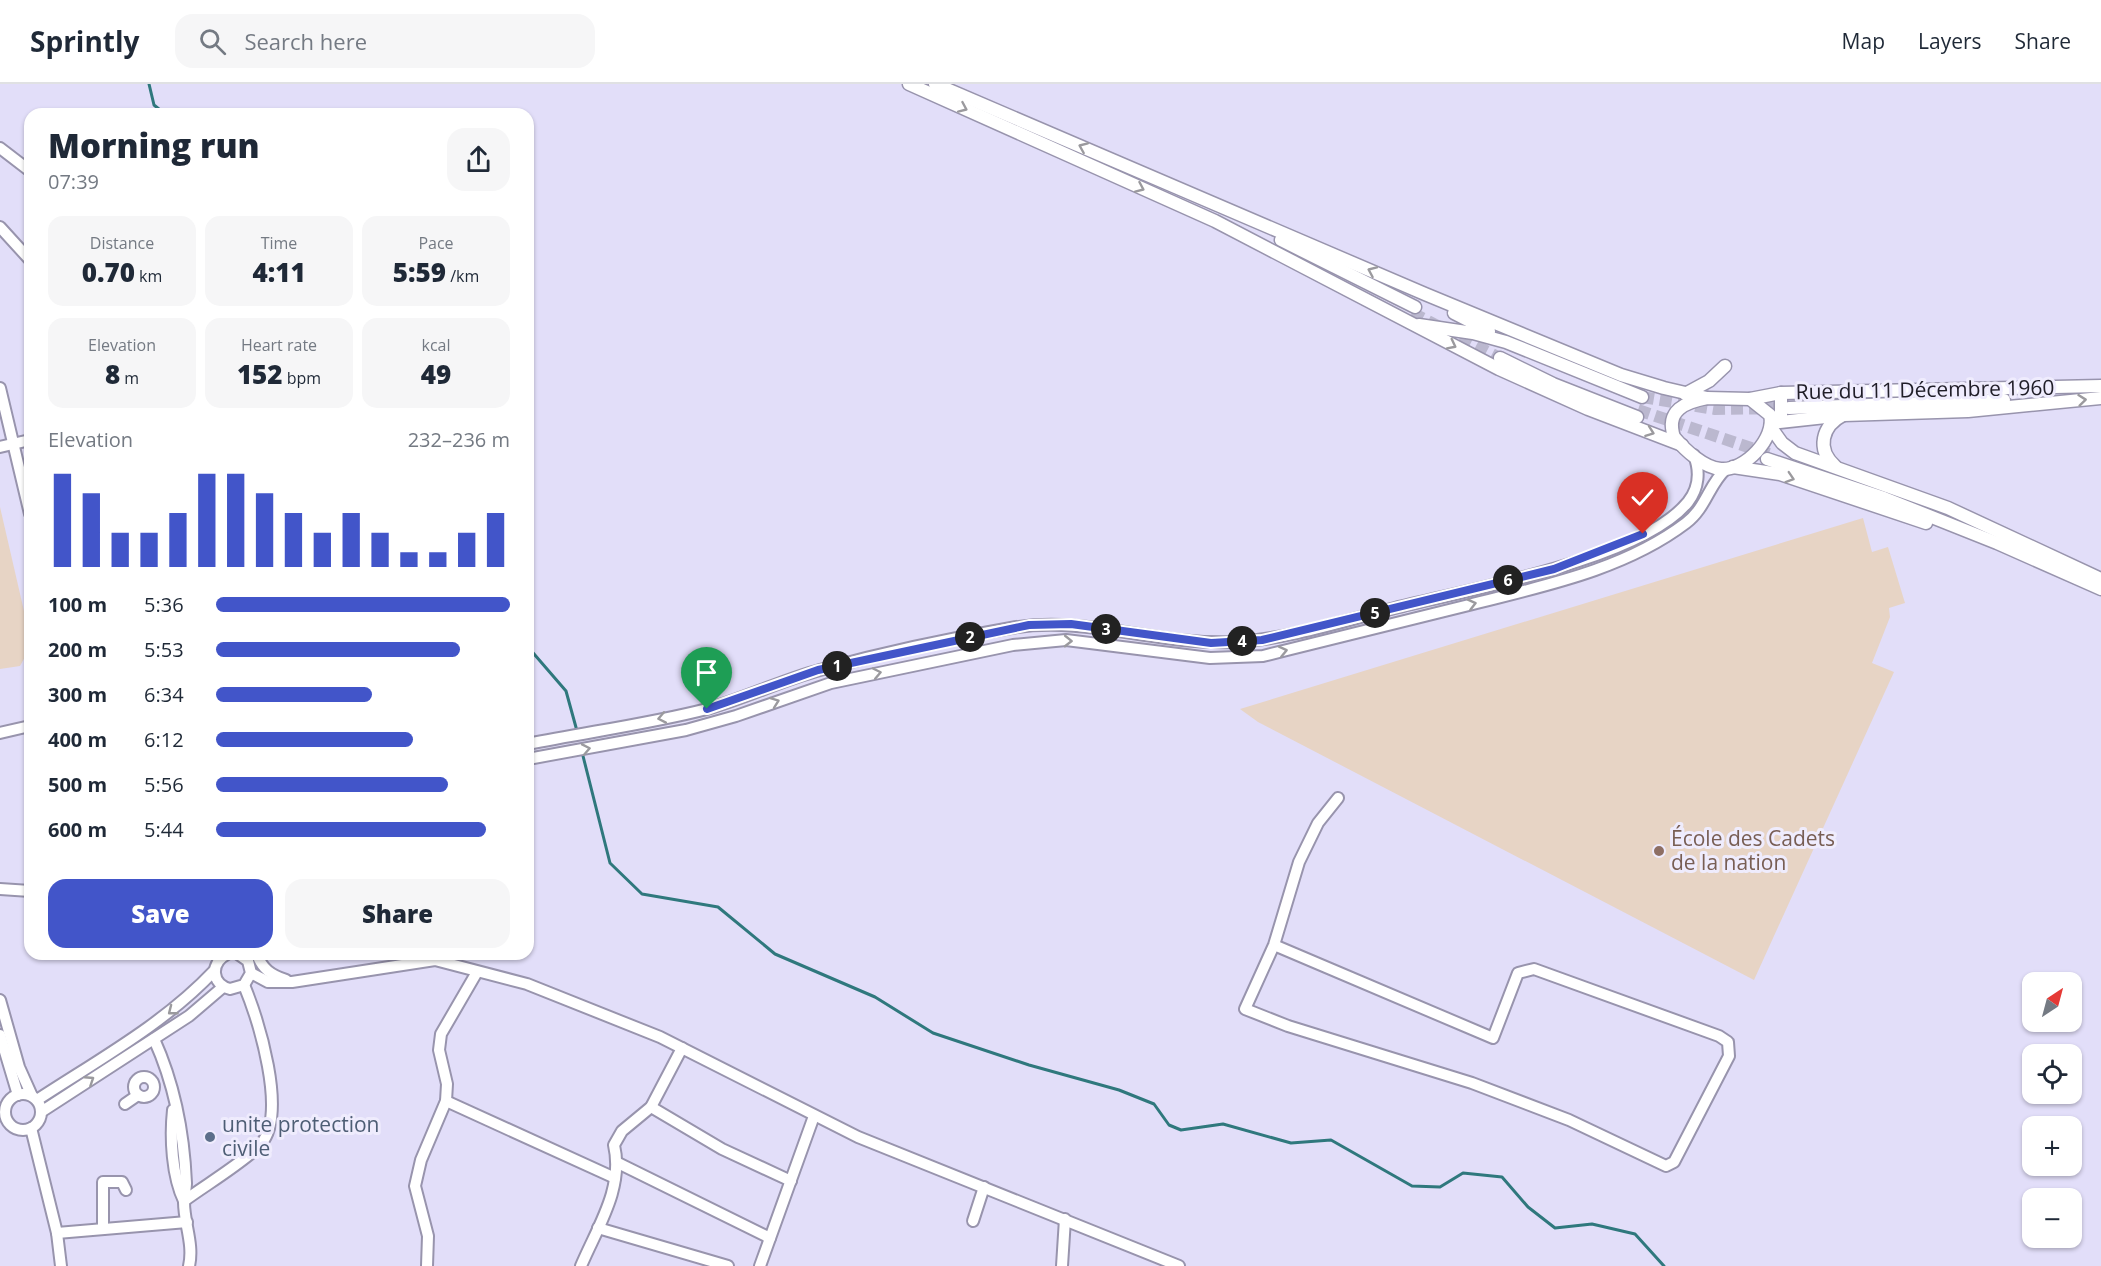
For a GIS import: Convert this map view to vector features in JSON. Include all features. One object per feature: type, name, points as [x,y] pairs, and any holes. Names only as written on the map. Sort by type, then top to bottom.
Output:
[{"type":"main road","points":[[909,84],[1215,221],[1411,314],[1498,340],[1643,394],[1490,331],[1425,294]]},
{"type":"main road","points":[[935,84],[1425,294],[1621,375],[1685,394],[1707,398],[1750,399],[1765,409],[1775,424],[1782,443],[1796,453],[1932,501],[2101,579]]},
{"type":"main road","points":[[1215,203],[1237,218],[1588,410],[1682,445]]},
{"type":"main road","points":[[1501,354],[1553,384],[1637,414]]},
{"type":"main road","points":[[1685,394],[1709,381],[1725,366]]},
{"type":"main road","name":"Rue du 11 Décembre 1960","points":[[1750,399],[1787,401],[2101,386]]},
{"type":"main road","points":[[1707,398],[1686,402],[1675,413],[1671,425],[1672,432],[1682,445],[1710,466],[1780,474],[1914,519],[1993,549],[2026,557]]},
{"type":"main road","name":"Rue du 11 Décembre 1960","points":[[1775,424],[1844,415],[1968,411],[2101,398]]},
{"type":"main road","points":[[1730,468],[1762,446],[1787,401],[2026,400],[2051,403]]},
{"type":"main road","points":[[1838,468],[1827,458],[1823,438],[1829,426],[1844,415]]},
{"type":"main road","points":[[2022,544],[1994,538],[1894,496],[1768,456],[1884,498],[2101,589]]},
{"type":"street","points":[[0,148],[24,166]]},
{"type":"street","points":[[0,227],[24,253]]},
{"type":"street","points":[[0,388],[24,489]]},
{"type":"street","points":[[0,447],[24,441]]},
{"type":"street","points":[[534,743],[707,709],[818,670],[1008,628],[1048,623],[1071,624],[1211,643],[1262,640],[1554,569],[1631,540],[1680,510],[1690,499],[1696,486],[1698,470],[1694,455]]},
{"type":"street","points":[[534,758],[712,724],[820,686],[1035,642],[1066,640],[1096,642],[1210,658],[1263,656],[1560,582],[1620,559],[1647,548],[1688,522],[1702,509],[1718,476],[1730,468]]},
{"type":"street","points":[[0,733],[24,727]]},
{"type":"street","points":[[1274,945],[1492,1038],[1518,973],[1534,969],[1719,1036],[1728,1042],[1729,1056],[1674,1162],[1666,1166],[1569,1120],[1472,1083],[1288,1026],[1245,1009],[1274,945],[1299,862],[1318,823],[1338,798]]},
{"type":"street","points":[[0,889],[24,891]]},
{"type":"street","points":[[0,1000],[19,1067],[34,1098],[41,1112],[40,1120],[31,1128],[19,1130],[5,1127],[2,1113],[8,1102],[18,1095],[34,1098],[161,1019],[182,1003],[214,971],[220,960]]},
{"type":"street","points":[[214,971],[216,979],[223,987],[236,989],[244,985],[251,973],[247,960]]},
{"type":"street","points":[[259,960],[268,973],[292,982]]},
{"type":"street","points":[[251,973],[268,982],[292,982],[415,960]]},
{"type":"street","points":[[443,960],[472,971],[527,984],[579,1003],[682,1048],[858,1137],[1179,1266]]},
{"type":"street","points":[[427,1266],[428,1236],[415,1186],[421,1160],[446,1101],[447,1084],[439,1050],[441,1034],[472,971]]},
{"type":"street","points":[[184,1201],[259,1146],[273,1113],[255,1011],[244,985]]},
{"type":"street","points":[[41,1112],[189,1016],[223,987]]},
{"type":"street","points":[[0,1035],[18,1095]]},
{"type":"street","points":[[154,1039],[166,1069],[180,1125],[186,1186],[184,1201],[191,1255],[189,1266]]},
{"type":"street","points":[[581,1266],[613,1196],[618,1163],[614,1144],[622,1131],[651,1107],[682,1048]]},
{"type":"street","points":[[125,1104],[138,1095],[144,1096],[152,1092],[153,1086],[149,1079],[159,1070],[166,1069]]},
{"type":"street","points":[[446,1101],[615,1178]]},
{"type":"street","points":[[651,1107],[722,1149],[791,1181]]},
{"type":"street","points":[[760,1266],[814,1116]]},
{"type":"street","points":[[31,1128],[57,1233],[61,1266]]},
{"type":"street","points":[[618,1163],[770,1238]]},
{"type":"street","points":[[103,1229],[103,1182],[122,1182],[126,1190]]},
{"type":"street","points":[[973,1221],[984,1187]]},
{"type":"street","points":[[1062,1266],[1065,1219]]},
{"type":"street","points":[[57,1233],[187,1222]]},
{"type":"street","points":[[598,1228],[728,1266]]},
{"type":"shaded area","points":[[0,507],[24,611],[24,659],[20,666],[0,669]]},
{"type":"shaded area","name":"École des Cadets de la nation","points":[[1863,518],[1872,552],[1888,547],[1905,603],[1889,608],[1890,617],[1872,663],[1894,672],[1754,980],[1258,722],[1240,709]]},
{"type":"waterway","points":[[149,84],[154,105],[158,108]]},
{"type":"waterway","points":[[534,654],[566,691],[577,731]]},
{"type":"waterway","points":[[582,752],[610,863],[642,894],[718,907],[775,954],[875,997],[933,1033],[1029,1065],[1119,1090],[1154,1104],[1169,1125],[1181,1130],[1223,1124],[1291,1143],[1331,1140],[1412,1186],[1440,1187],[1463,1173],[1502,1177],[1528,1207],[1555,1228],[1592,1224],[1635,1234],[1664,1266]]},
{"type":"tunnel","points":[[1412,313],[1500,358]]},
{"type":"tunnel","points":[[1642,397],[1715,409],[1789,408]]},
{"type":"tunnel","points":[[1638,410],[1769,454]]},
{"type":"place","name":"École des Cadets de la nation","points":[[1659,851]]},
{"type":"place","name":"unite protection civile","points":[[210,1137]]},
{"type":"route","points":[[707,709],[818,670],[1029,625],[1071,624],[1211,643],[1262,640],[1554,569],[1643,534]]}]
